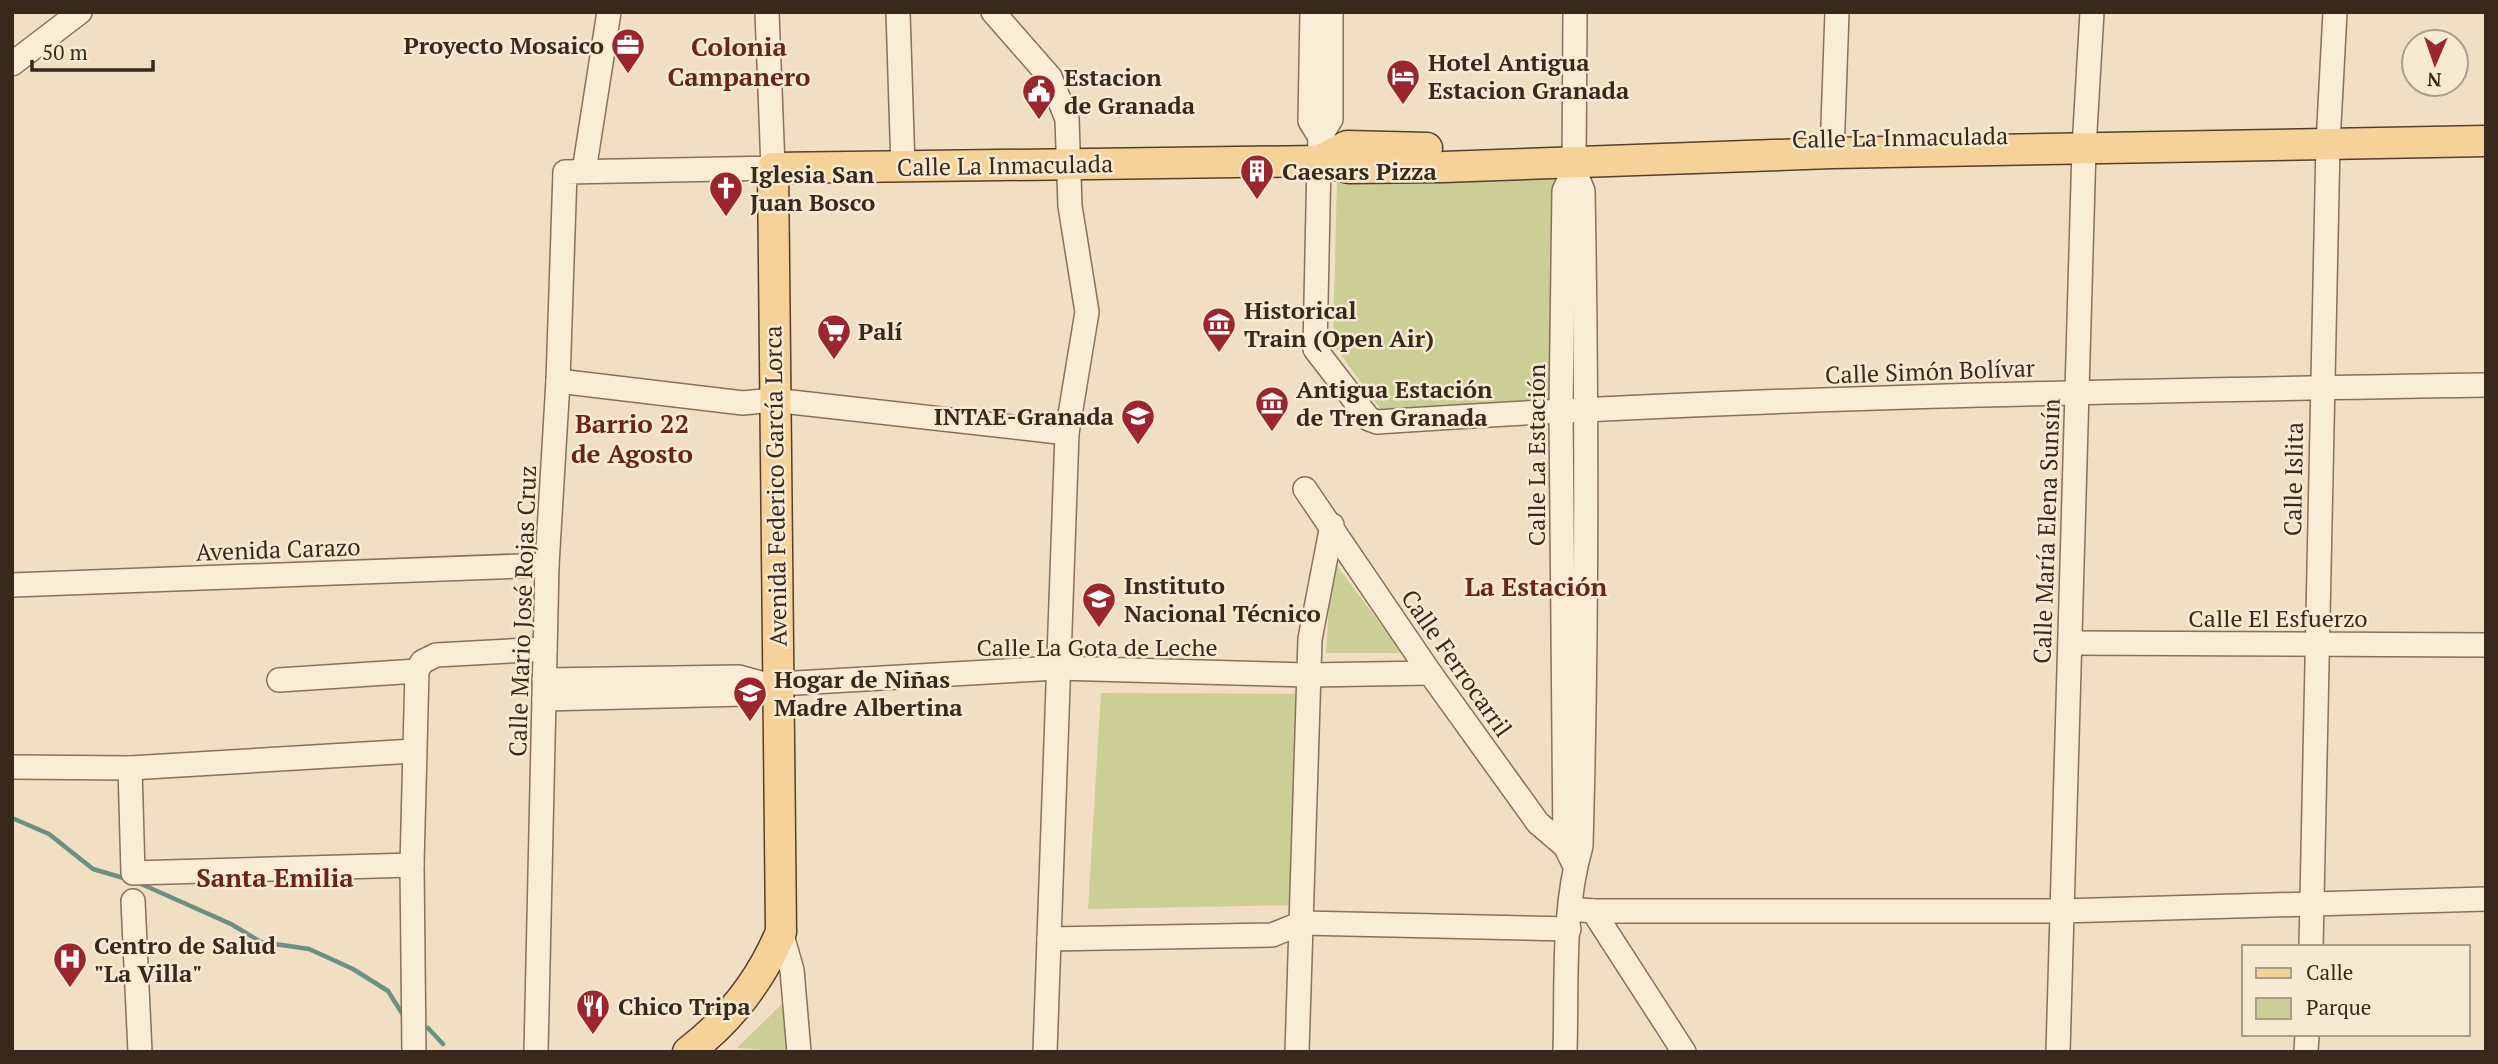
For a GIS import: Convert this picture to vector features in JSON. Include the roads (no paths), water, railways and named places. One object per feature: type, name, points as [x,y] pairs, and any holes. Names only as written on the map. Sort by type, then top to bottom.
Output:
[{"type":"main road","name":"Calle La Inmaculada","points":[[2399,134],[2486,124]]},
{"type":"main road","name":"Calle La Inmaculada","points":[[772,169],[1069,163],[1319,149],[1349,168],[1443,157],[1573,159],[1704,149],[1833,145],[2399,134],[2486,141]]},
{"type":"main road","name":"Avenida Federico García Lorca","points":[[688,1052],[731,1012],[754,984],[781,932],[771,684],[772,169]]},
{"type":"street","points":[[12,64],[80,12]]},
{"type":"street","name":"Calle Mario José Rojas Cruz","points":[[536,1052],[547,565],[559,375],[575,171],[610,12]]},
{"type":"street","name":"Avenida Federico García Lorca","points":[[767,12],[772,169]]},
{"type":"street","points":[[898,12],[903,168]]},
{"type":"street","points":[[993,12],[1050,77],[1067,119],[1070,206],[1087,312],[1067,433],[1045,1052]]},
{"type":"street","points":[[1312,12],[1322,38]]},
{"type":"street","points":[[1319,149],[1310,121],[1322,38],[1331,12]]},
{"type":"street","name":"Calle La Estación","points":[[1575,672],[1563,537],[1562,410],[1564,191],[1573,159],[1576,12]]},
{"type":"street","points":[[1833,145],[1837,12]]},
{"type":"street","name":"Calle María Elena Sunsín","points":[[2058,1052],[2084,141],[2092,12]]},
{"type":"street","name":"Calle Islita","points":[[2311,945],[2328,135],[2335,12]]},
{"type":"street","name":"Calle Simón Bolívar","points":[[1319,149],[1315,349],[1369,419],[1377,422],[1587,408],[2076,391],[2486,385]]},
{"type":"street","name":"Calle La Estación","points":[[1565,1052],[1578,916],[1574,853],[1575,672],[1586,535],[1587,408],[1583,191],[1573,159]]},
{"type":"street","name":"Calle La Inmaculada","points":[[575,171],[772,169]]},
{"type":"street","points":[[559,375],[743,403],[773,400],[1067,433]]},
{"type":"street","name":"Calle Ferrocarril","points":[[1305,489],[1332,525],[1430,673],[1538,823],[1574,853]]},
{"type":"street","points":[[1297,1052],[1310,639],[1332,525]]},
{"type":"street","points":[[1563,537],[1586,535]]},
{"type":"street","name":"Avenida Carazo","points":[[12,585],[547,565]]},
{"type":"street","name":"Calle El Esfuerzo","points":[[2070,643],[2486,645]]},
{"type":"street","points":[[414,1052],[412,865],[417,671],[422,662],[436,655],[545,649]]},
{"type":"street","name":"Calle La Gota de Leche","points":[[544,690],[739,677],[771,684],[1057,668],[1309,676],[1430,673]]},
{"type":"street","points":[[279,680],[417,671]]},
{"type":"street","points":[[12,767],[130,768],[414,751]]},
{"type":"street","points":[[130,768],[133,873],[412,865]]},
{"type":"street","points":[[1049,939],[1272,935],[1302,923],[1578,916],[2061,911],[2486,899]]},
{"type":"street","points":[[133,901],[139,1052]]},
{"type":"street","points":[[1578,916],[1684,1052]]},
{"type":"street","points":[[781,932],[792,970],[799,1052]]},
{"type":"waterway","points":[[12,818],[49,834],[93,869],[127,879]]},
{"type":"waterway","points":[[139,883],[231,924],[261,942],[309,949],[353,969],[388,991],[405,1018]]},
{"type":"waterway","points":[[428,1028],[443,1044]]},
{"type":"place","name":"Proyecto Mosaico","points":[[628,75]]},
{"type":"place","name":"Hotel Antigua Estacion Granada","points":[[1403,106]]},
{"type":"place","name":"Estacion de Granada","points":[[1039,121]]},
{"type":"place","name":"Caesars Pizza","points":[[1257,201]]},
{"type":"place","name":"Iglesia San Juan Bosco","points":[[726,218]]},
{"type":"place","name":"Historical Train (Open Air)","points":[[1219,354]]},
{"type":"place","name":"Palí","points":[[834,361]]},
{"type":"place","name":"Antigua Estación de Tren Granada","points":[[1272,433]]},
{"type":"place","name":"INTAE-Granada","points":[[1138,446]]},
{"type":"place","name":"Instituto Nacional Técnico","points":[[1099,629]]},
{"type":"place","name":"Hogar de Niñas Madre Albertina","points":[[750,723]]},
{"type":"place","name":"Centro de Salud \"La Villa\"","points":[[70,989]]},
{"type":"place","name":"Chico Tripa","points":[[593,1036]]},
{"type":"district","name":"Colonia Campanero","points":[[739,61]]},
{"type":"district","name":"Barrio 22 de Agosto","points":[[632,438]]},
{"type":"district","name":"La Estación","points":[[1536,586]]},
{"type":"district","name":"Santa Emilia","points":[[275,877]]}]
